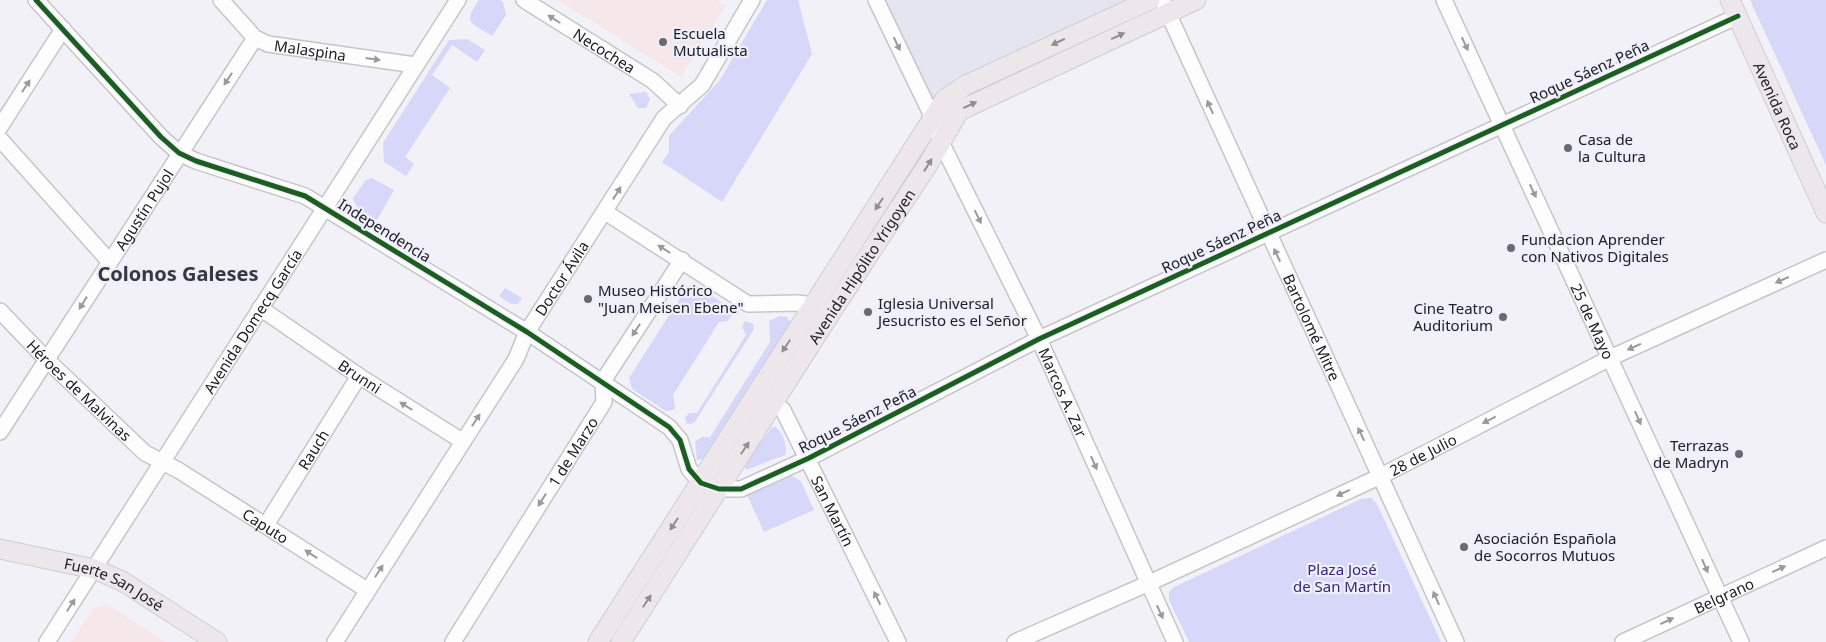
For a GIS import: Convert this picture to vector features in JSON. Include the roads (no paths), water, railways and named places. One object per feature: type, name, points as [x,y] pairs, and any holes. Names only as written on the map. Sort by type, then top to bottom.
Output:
[{"type":"main road","name":"Avenida Hipólito Yrigoyen","points":[[598,642],[701,483],[756,391],[945,99],[966,85],[1150,0]]},
{"type":"main road","name":"Avenida Hipólito Yrigoyen","points":[[621,642],[942,142],[959,110],[1165,7],[1196,0]]},
{"type":"main road","name":"Avenida Roca","points":[[1734,8],[1826,213]]},
{"type":"main road","name":"Fuerte San José","points":[[0,550],[94,569],[122,581],[217,642]]},
{"type":"street","name":"Independencia","points":[[36,0],[160,137],[179,153],[196,161],[304,196],[527,332],[669,427],[680,440],[689,469],[701,483]]},
{"type":"street","name":"Malaspina","points":[[222,0],[254,38],[268,44],[415,65]]},
{"type":"street","name":"Avenida Domecq García","points":[[48,642],[458,0]]},
{"type":"street","name":"Necochea","points":[[524,0],[653,82],[680,106]]},
{"type":"street","name":"Doctor Ávila","points":[[335,642],[516,359],[527,332],[664,118],[702,85],[752,0]]},
{"type":"street","name":"Marcos A. Zar","points":[[876,0],[933,118],[942,142],[1039,339],[1147,584],[1175,642]]},
{"type":"street","name":"25 de Mayo","points":[[1444,0],[1741,642]]},
{"type":"street","name":"Bartolomé Mitre","points":[[1165,7],[1456,642]]},
{"type":"street","name":"Roque Sáenz Peña","points":[[718,490],[741,489],[809,458],[1039,339],[1503,125],[1734,8]]},
{"type":"street","points":[[0,127],[63,29]]},
{"type":"street","name":"Agustín Pujol","points":[[2,425],[47,360],[254,38]]},
{"type":"street","points":[[0,139],[109,261]]},
{"type":"street","points":[[605,212],[748,304],[797,303],[813,305],[828,317]]},
{"type":"street","points":[[602,381],[682,260]]},
{"type":"street","name":"28 de Julio","points":[[1015,642],[1147,584],[1381,476],[1610,358],[1826,260]]},
{"type":"street","name":"Brunni","points":[[260,308],[359,376],[462,441]]},
{"type":"street","name":"Héroes de Malvinas","points":[[0,311],[47,360],[145,453],[164,463]]},
{"type":"street","name":"Rauch","points":[[266,525],[359,376]]},
{"type":"street","name":"1 de Marzo","points":[[453,642],[604,402],[602,381]]},
{"type":"street","name":"San Martín","points":[[756,391],[775,402],[783,410],[809,458],[898,642]]},
{"type":"street","name":"Caputo","points":[[164,463],[266,525],[367,590]]},
{"type":"street","points":[[701,483],[718,490]]},
{"type":"street","name":"Belgrano","points":[[1622,642],[1826,548]]},
{"type":"place","name":"Escuela Mutualista","points":[[663,42]]},
{"type":"place","name":"Casa de la Cultura","points":[[1568,148]]},
{"type":"place","name":"Fundacion Aprender con Nativos Digitales","points":[[1511,248]]},
{"type":"place","name":"Museo Histórico \"Juan Meisen Ebene\"","points":[[588,299]]},
{"type":"place","name":"Iglesia Universal Jesucristo es el Señor","points":[[868,312]]},
{"type":"place","name":"Cine Teatro Auditorium","points":[[1503,317]]},
{"type":"place","name":"Terrazas de Madryn","points":[[1739,454]]},
{"type":"place","name":"Asociación Española de Socorros Mutuos","points":[[1464,547]]},
{"type":"district","name":"Colonos Galeses","points":[[178,273]]},
{"type":"park label","name":"Plaza José de San Martín","points":[[1342,578]]}]
